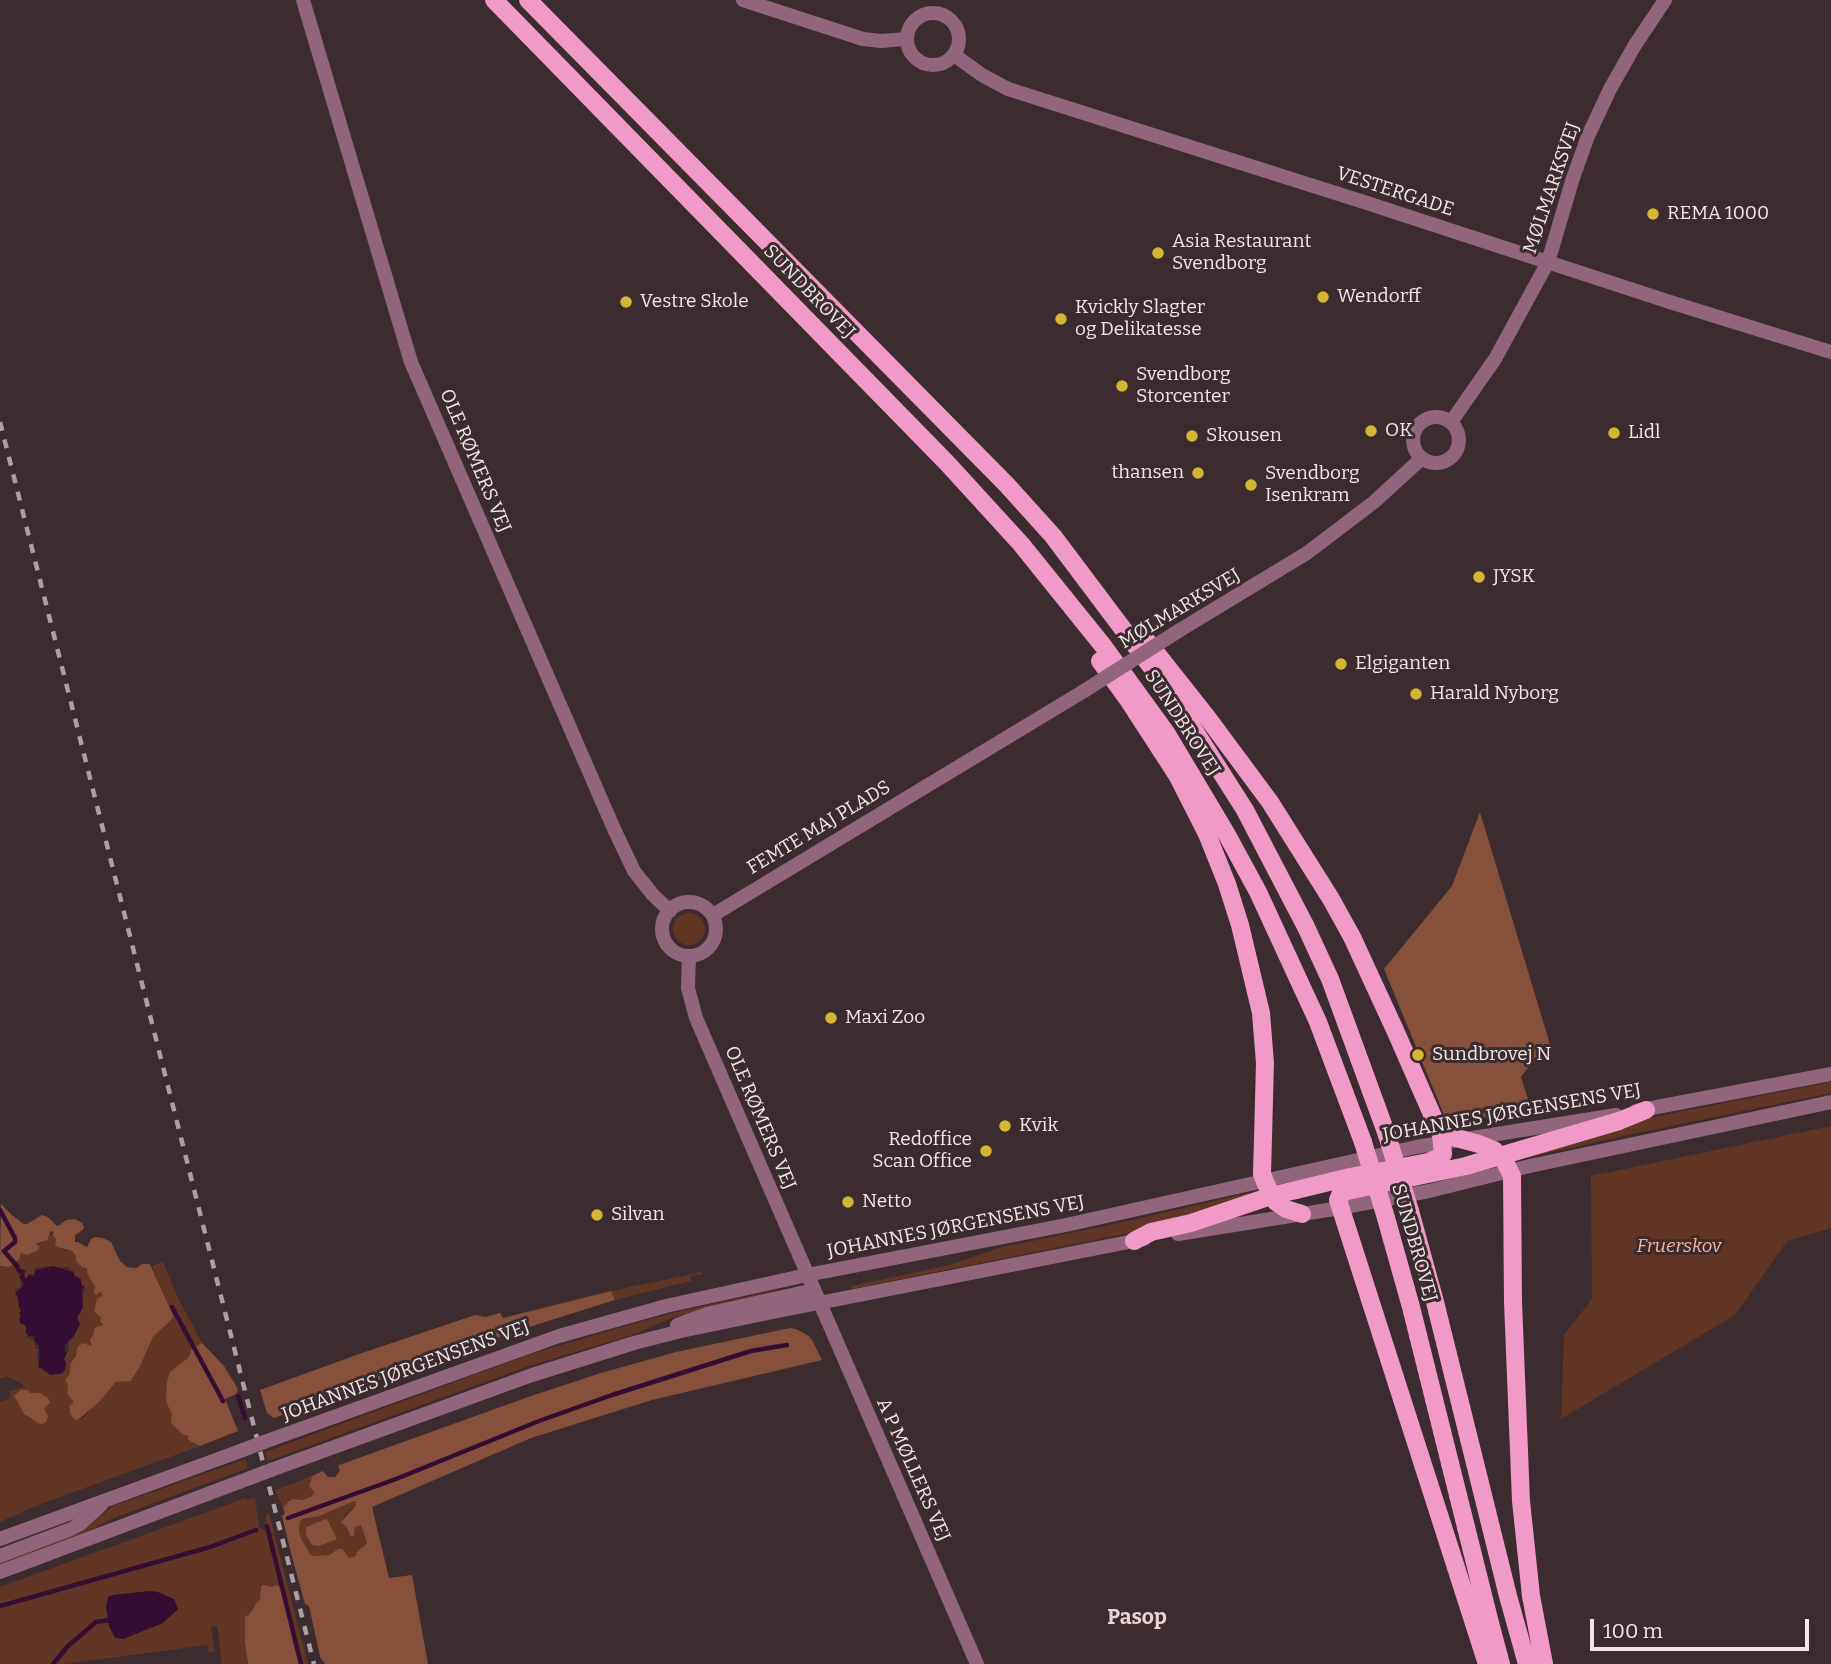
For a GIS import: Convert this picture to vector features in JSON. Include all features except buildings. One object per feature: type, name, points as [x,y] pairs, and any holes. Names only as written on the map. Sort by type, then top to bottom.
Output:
[{"type":"main road","name":"SUNDBROVEJ","points":[[494,0],[947,463],[1021,544],[1104,646],[1167,734],[1258,892],[1318,1022],[1363,1142],[1411,1307],[1501,1664]]},
{"type":"main road","name":"SUNDBROVEJ","points":[[528,0],[964,439],[1053,536],[1168,689],[1245,810],[1330,979],[1387,1135],[1435,1301],[1527,1664]]},
{"type":"main road","points":[[1053,536],[1112,597],[1235,753],[1292,835],[1352,937],[1443,1143],[1443,1154],[1428,1162],[1350,1177],[1268,1188],[1191,1223],[1151,1232],[1134,1241]]},
{"type":"main road","points":[[1060,592],[1092,649],[1177,775],[1207,834],[1227,884],[1240,925],[1261,1013],[1265,1063],[1261,1167],[1276,1202],[1286,1209],[1302,1214]]},
{"type":"main road","points":[[1487,1664],[1338,1200],[1340,1195],[1347,1191],[1466,1166],[1505,1164],[1646,1110]]},
{"type":"main road","points":[[1433,1119],[1444,1132],[1453,1137],[1486,1147],[1505,1164],[1513,1187],[1513,1302],[1521,1502],[1531,1597],[1544,1664]]},
{"type":"street","name":"OLE RØMERS VEJ","points":[[303,0],[411,362],[614,830],[635,871],[653,895],[670,911]]},
{"type":"street","points":[[743,0],[863,38],[881,41],[906,39]]},
{"type":"street","name":"MØLMARKSVEJ","points":[[1451,422],[1495,359],[1548,262],[1588,136],[1628,56],[1665,0]]},
{"type":"street","points":[[931,6],[948,18],[958,32],[958,48],[946,62],[926,65],[912,55],[906,39],[917,18],[925,14],[931,6]]},
{"type":"street","name":"VESTERGADE","points":[[954,55],[982,75],[1009,89],[1831,352]]},
{"type":"street","points":[[1429,418],[1444,418],[1451,422],[1460,440],[1456,453],[1444,463],[1428,463],[1414,448],[1416,428],[1429,418]]},
{"type":"street","name":"MØLMARKSVEJ","points":[[945,774],[1307,553],[1374,502],[1421,458]]},
{"type":"street","name":"FEMTE MAJ PLADS","points":[[713,915],[945,774]]},
{"type":"street","points":[[684,903],[700,905],[713,915],[716,923],[715,939],[697,955],[689,956],[674,951],[665,940],[663,925],[670,911],[684,903]]},
{"type":"street","name":"OLE RØMERS VEJ","points":[[689,956],[687,982],[693,1011],[817,1296]]},
{"type":"street","name":"JOHANNES JØRGENSENS VEJ","points":[[1443,1143],[1646,1110],[1831,1074]]},
{"type":"street","points":[[1505,1164],[1667,1136],[1831,1102]]},
{"type":"street","name":"JOHANNES JØRGENSENS VEJ","points":[[0,1539],[559,1336],[666,1306],[807,1275],[1268,1188]]},
{"type":"street","points":[[0,1572],[532,1375],[634,1343],[817,1296],[1340,1208]]},
{"type":"street","name":"A P MØLLERS VEJ","points":[[817,1296],[977,1664]]},
{"type":"street","name":"JOHANNES JØRGENSENS VEJ","points":[[0,1556],[71,1529],[110,1498]]},
{"type":"green space","points":[[689,913],[700,918],[705,929],[700,940],[689,945],[678,940],[673,929],[678,918]]},
{"type":"green space","points":[[1831,1082],[1831,1093],[1521,1159],[1648,1118]]},
{"type":"green space","name":"Fruerskov","points":[[1831,1126],[1831,1228],[1787,1241],[1735,1315],[1561,1419],[1564,1335],[1592,1299],[1591,1176]]},
{"type":"green space","points":[[1248,1193],[1249,1199],[1134,1232],[852,1289],[851,1286],[950,1265],[998,1248]]},
{"type":"green space","points":[[52,1235],[56,1239],[57,1247],[72,1251],[87,1268],[95,1287],[102,1293],[95,1308],[104,1325],[94,1333],[92,1346],[84,1345],[76,1351],[70,1364],[70,1373],[66,1377],[74,1402],[68,1409],[70,1413],[79,1419],[83,1418],[113,1385],[121,1381],[131,1381],[153,1337],[173,1315],[152,1266],[163,1262],[202,1343],[191,1349],[188,1358],[168,1376],[167,1404],[174,1427],[189,1437],[193,1444],[200,1446],[38,1505],[0,1522],[0,1402],[8,1399],[9,1391],[25,1387],[7,1376],[0,1379],[0,1266],[5,1267],[19,1260],[21,1253],[48,1240]],"holes":[[[35,1268],[70,1268],[70,1271],[73,1269],[73,1275],[87,1291],[83,1293],[83,1302],[77,1318],[80,1324],[68,1341],[69,1349],[64,1359],[66,1364],[63,1373],[50,1374],[39,1368],[36,1356],[38,1350],[34,1348],[35,1339],[26,1339],[28,1332],[24,1324],[21,1324],[21,1310],[15,1294],[16,1288],[20,1289],[22,1285],[22,1274],[26,1279],[34,1276]],[[29,1393],[50,1403],[44,1409],[42,1424],[28,1418],[15,1400]]]},
{"type":"green space","points":[[702,1272],[690,1276],[691,1281],[615,1300],[611,1291]]},
{"type":"green space","points":[[777,1290],[778,1294],[674,1317],[632,1335],[529,1366],[268,1461],[265,1452],[531,1354],[676,1312]]},
{"type":"green space","points":[[246,1459],[248,1468],[111,1519],[83,1534],[0,1565],[0,1560],[88,1526],[113,1506]]},
{"type":"green space","points":[[312,1476],[309,1482],[314,1492],[312,1496],[288,1502],[283,1508],[275,1490]]},
{"type":"green space","points":[[255,1497],[259,1527],[265,1531],[266,1513],[269,1514],[308,1664],[300,1664],[289,1611],[272,1587],[266,1587],[260,1600],[249,1615],[245,1616],[248,1664],[222,1664],[217,1626],[211,1627],[215,1652],[209,1653],[207,1645],[65,1664],[0,1664],[0,1587],[246,1498]],"holes":[[[150,1591],[178,1609],[163,1622],[123,1639],[109,1626],[113,1595]]]},
{"type":"green space","points":[[355,1501],[356,1504],[344,1516],[343,1525],[348,1534],[354,1536],[355,1526],[361,1525],[367,1543],[356,1556],[349,1558],[334,1551],[329,1555],[310,1554],[301,1538],[300,1522]]},
{"type":"shaded area","points":[[1480,812],[1552,1051],[1536,1057],[1521,1077],[1530,1106],[1458,1124],[1444,1115],[1384,969],[1452,886]]},
{"type":"shaded area","points":[[1,1204],[24,1224],[42,1215],[57,1226],[66,1220],[75,1219],[84,1227],[75,1235],[75,1242],[87,1247],[91,1239],[103,1238],[111,1242],[120,1261],[127,1267],[136,1268],[142,1264],[150,1264],[173,1315],[153,1337],[131,1381],[116,1382],[98,1403],[79,1419],[75,1420],[70,1413],[69,1406],[74,1402],[67,1394],[68,1385],[65,1380],[70,1373],[70,1364],[76,1356],[77,1348],[82,1343],[92,1346],[90,1340],[94,1330],[103,1325],[101,1318],[94,1311],[97,1299],[102,1293],[94,1293],[95,1287],[87,1268],[76,1261],[72,1251],[57,1247],[52,1231],[48,1240],[36,1244],[39,1246],[37,1251],[27,1255],[21,1253],[19,1260],[9,1267],[0,1266]]},
{"type":"shaded area","points":[[46,1266],[73,1272],[81,1279],[82,1286],[85,1285],[82,1290],[83,1307],[77,1318],[80,1324],[74,1336],[64,1346],[64,1351],[67,1352],[64,1359],[65,1370],[60,1374],[50,1375],[39,1368],[39,1346],[34,1342],[35,1336],[29,1336],[25,1332],[27,1329],[24,1324],[21,1324],[21,1310],[15,1294],[24,1284],[19,1277],[21,1273],[25,1272],[26,1279],[29,1274],[34,1276],[35,1271]]},
{"type":"shaded area","points":[[611,1291],[615,1300],[510,1333],[274,1418],[267,1413],[260,1390],[359,1354],[475,1315],[486,1317],[500,1313],[503,1318]]},
{"type":"shaded area","points":[[790,1328],[809,1336],[822,1360],[652,1400],[531,1438],[372,1507],[389,1578],[412,1575],[428,1664],[325,1664],[320,1657],[309,1606],[305,1604],[282,1516],[285,1513],[283,1508],[288,1502],[312,1496],[314,1492],[309,1486],[312,1476],[323,1471],[328,1477],[335,1477],[340,1471],[338,1466],[342,1464],[531,1396],[676,1352]],"holes":[[[355,1501],[356,1505],[341,1522],[350,1536],[354,1536],[355,1527],[361,1525],[367,1543],[356,1556],[349,1558],[342,1549],[329,1555],[310,1554],[301,1538],[300,1522]]]},
{"type":"shaded area","points":[[202,1343],[224,1366],[238,1389],[236,1394],[225,1399],[238,1431],[200,1446],[191,1442],[187,1438],[189,1437],[171,1423],[172,1414],[166,1397],[170,1372],[188,1358],[191,1349]]},
{"type":"shaded area","points":[[21,1390],[40,1393],[48,1398],[50,1403],[44,1409],[48,1416],[46,1422],[38,1423],[24,1414],[14,1396]]},
{"type":"shaded area","points":[[326,1519],[337,1539],[319,1546],[312,1545],[306,1535],[306,1527]]},
{"type":"shaded area","points":[[263,1585],[279,1586],[286,1597],[300,1664],[248,1664],[245,1616],[249,1615],[260,1600]]},
{"type":"shaded area","points":[[150,1591],[174,1599],[178,1609],[163,1623],[123,1639],[115,1638],[109,1626],[106,1607],[108,1597]]},
{"type":"waterway","points":[[0,1210],[15,1238],[15,1242],[4,1251],[19,1271],[23,1272]]},
{"type":"waterway","points":[[172,1307],[223,1401]]},
{"type":"waterway","points":[[288,1518],[612,1395],[751,1351],[787,1345]]},
{"type":"waterway","points":[[238,1396],[245,1418]]},
{"type":"waterway","points":[[267,1526],[301,1664]]},
{"type":"waterway","points":[[0,1606],[210,1547],[256,1530]]},
{"type":"waterway","points":[[53,1664],[68,1646],[96,1622],[109,1620]]},
{"type":"railway","points":[[0,422],[314,1664]]},
{"type":"place","name":"REMA 1000","points":[[1653,214]]},
{"type":"place","name":"Asia Restaurant Svendborg","points":[[1158,253]]},
{"type":"place","name":"Wendorff","points":[[1323,297]]},
{"type":"place","name":"Vestre Skole","points":[[626,302]]},
{"type":"place","name":"Kvickly Slagter og Delikatesse","points":[[1061,319]]},
{"type":"place","name":"Svendborg Storcenter","points":[[1122,386]]},
{"type":"place","name":"OK","points":[[1371,431]]},
{"type":"place","name":"Lidl","points":[[1614,433]]},
{"type":"place","name":"Skousen","points":[[1192,436]]},
{"type":"place","name":"thansen","points":[[1198,473]]},
{"type":"place","name":"Svendborg Isenkram","points":[[1251,485]]},
{"type":"place","name":"JYSK","points":[[1479,577]]},
{"type":"place","name":"Elgiganten","points":[[1341,664]]},
{"type":"place","name":"Harald Nyborg","points":[[1416,694]]},
{"type":"place","name":"Maxi Zoo","points":[[831,1018]]},
{"type":"place","name":"Sundbrovej N","points":[[1418,1055]]},
{"type":"place","name":"Kvik","points":[[1005,1126]]},
{"type":"place","name":"Redoffice Scan Office","points":[[986,1151]]},
{"type":"place","name":"Netto","points":[[848,1202]]},
{"type":"place","name":"Silvan","points":[[597,1215]]},
{"type":"district","name":"Pasop","points":[[1137,1618]]}]
